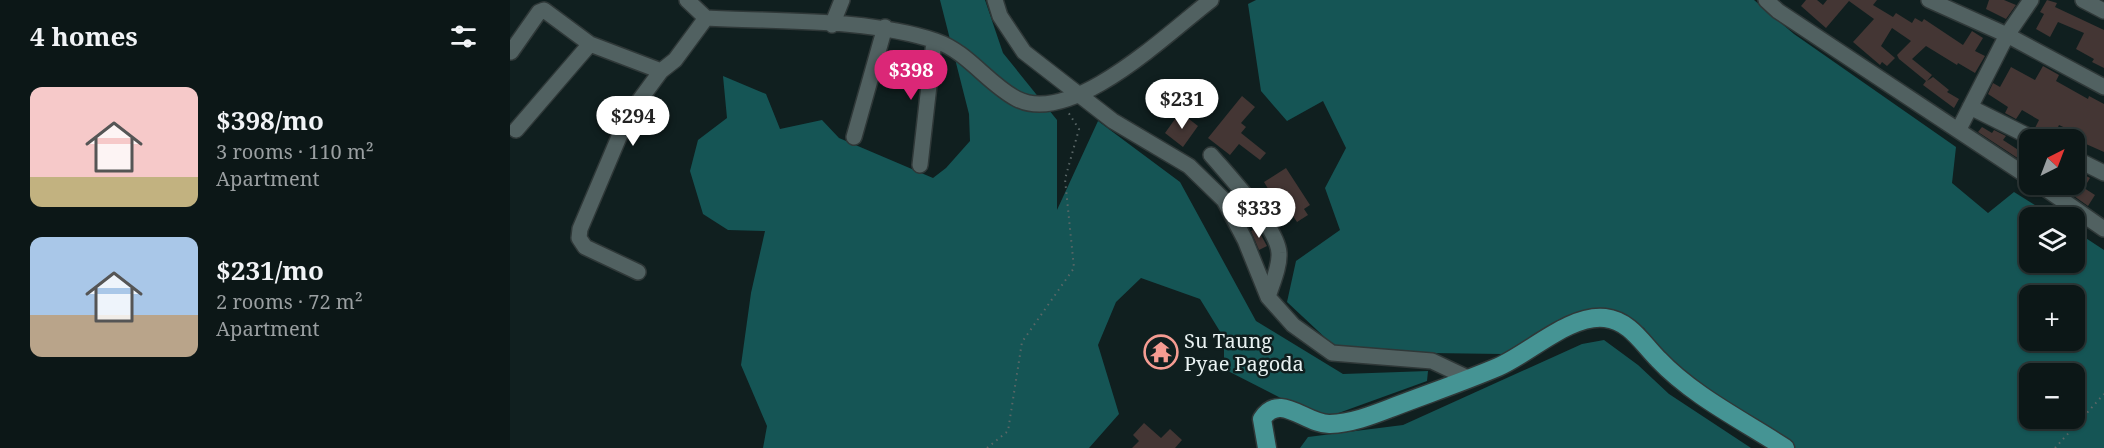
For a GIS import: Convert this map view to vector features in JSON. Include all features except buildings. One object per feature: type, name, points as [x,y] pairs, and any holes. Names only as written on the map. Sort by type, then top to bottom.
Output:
[{"type":"main road","points":[[1267,448],[1262,419],[1266,412],[1275,406],[1284,407],[1320,424],[1359,420],[1500,366],[1564,329],[1586,320],[1605,318],[1622,324],[1638,335],[1678,379],[1785,448]]},
{"type":"street","points":[[687,0],[706,18],[885,27],[934,41],[975,65],[1017,99],[1029,103],[1062,103],[1115,76],[1211,0]]},
{"type":"street","points":[[832,25],[842,0]]},
{"type":"street","points":[[994,0],[1000,16],[1024,52],[1113,121],[1190,166],[1224,200],[1245,240],[1268,297],[1293,325],[1332,353],[1432,361],[1468,378]]},
{"type":"street","points":[[1929,0],[2007,35],[2104,87]]},
{"type":"street","points":[[1959,129],[2007,35],[2031,0]]},
{"type":"street","points":[[2083,0],[2104,11]]},
{"type":"street","points":[[1776,4],[2019,170]]},
{"type":"street","points":[[511,52],[539,12],[544,10],[590,44],[661,71]]},
{"type":"street","points":[[638,272],[585,247],[579,238],[619,137],[636,105],[661,71],[675,60],[706,18]]},
{"type":"street","points":[[854,137],[885,27]]},
{"type":"street","points":[[920,165],[934,41]]},
{"type":"street","points":[[516,130],[590,44]]},
{"type":"street","points":[[1970,106],[2019,131]]},
{"type":"street","points":[[1211,155],[1249,200],[1278,243],[1279,255],[1268,297]]},
{"type":"street","points":[[2085,164],[2104,173]]},
{"type":"street","points":[[2056,195],[2104,229]]},
{"type":"path","points":[[987,448],[1008,431],[1022,342],[1074,268],[1065,179],[1079,129],[1062,103]]},
{"type":"path","points":[[2055,448],[2104,394]]},
{"type":"shaded area","points":[[940,0],[985,0],[1003,53],[1057,120],[1057,210],[1098,121],[1180,182],[1256,321],[1343,374],[1428,371],[1427,381],[1322,419],[1224,369],[1224,338],[1200,299],[1141,278],[1116,302],[1098,345],[1119,414],[1089,448],[763,448],[767,426],[741,365],[751,293],[765,231],[728,230],[703,214],[690,171],[698,140],[727,118],[723,76],[766,94],[780,129],[822,120],[839,138],[933,178],[946,168],[970,141],[969,114]]},
{"type":"shaded area","points":[[1256,0],[1754,0],[1794,34],[1956,147],[1952,183],[1988,213],[2014,192],[2038,207],[2019,207],[2019,273],[2085,273],[2085,238],[2104,250],[2104,448],[1792,448],[1668,365],[1644,328],[1595,310],[1502,354],[1430,353],[1333,345],[1287,302],[1296,261],[1340,230],[1325,188],[1346,148],[1323,101],[1287,121],[1261,91],[1248,4]]},
{"type":"shaded area","points":[[1604,340],[1638,365],[1669,394],[1751,448],[1300,448],[1308,437],[1403,425],[1582,344]]},
{"type":"place","name":"Su Taung Pyae Pagoda","points":[[1161,352]]}]
